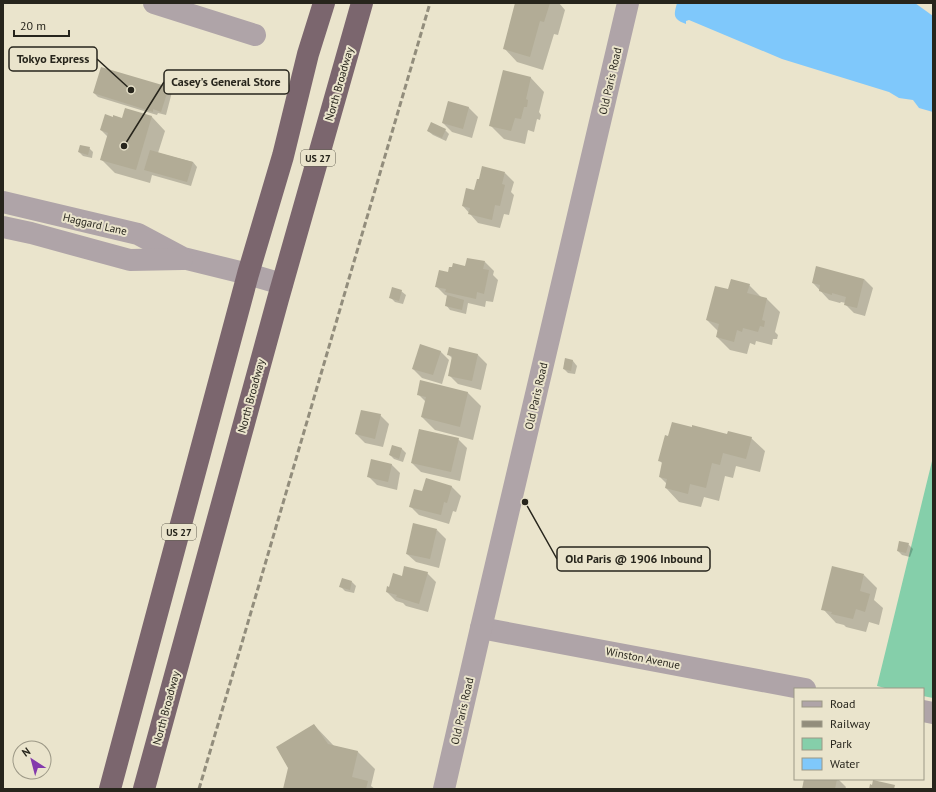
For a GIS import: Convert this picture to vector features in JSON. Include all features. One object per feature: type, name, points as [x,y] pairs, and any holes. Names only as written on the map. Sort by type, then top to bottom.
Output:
[{"type":"highway","name":"US 27","points":[[110,789],[248,274],[283,156],[308,54],[324,3]]},
{"type":"highway","name":"North Broadway","points":[[144,789],[282,284],[362,3]]},
{"type":"street","points":[[154,3],[254,35]]},
{"type":"street","name":"Old Paris Road","points":[[444,789],[628,3]]},
{"type":"street","name":"Haggard Lane","points":[[3,202],[138,234],[183,258],[282,284]]},
{"type":"street","name":"Haggard Lane","points":[[3,227],[31,233],[130,260],[183,258]]},
{"type":"street","name":"Winston Avenue","points":[[481,628],[800,688]]},
{"type":"green space","points":[[933,457],[933,698],[924,696],[924,688],[885,688],[877,686]]},
{"type":"water","points":[[677,3],[915,3],[933,16],[933,112],[919,108],[913,100],[899,98],[889,92],[782,59],[689,20],[686,21],[686,24],[681,22],[675,16]]},
{"type":"building","points":[[515,3],[550,3],[544,22],[540,21],[530,57],[503,49]]},
{"type":"building","points":[[101,67],[169,87],[161,112],[153,109],[153,112],[93,93]]},
{"type":"building","points":[[503,70],[531,77],[526,99],[528,100],[527,107],[524,107],[521,119],[515,118],[511,131],[489,126]]},
{"type":"building","points":[[448,101],[469,107],[463,129],[442,123]]},
{"type":"building","points":[[125,108],[152,116],[136,170],[100,160],[108,133],[100,130],[105,114],[122,118]]},
{"type":"building","points":[[431,122],[446,129],[442,138],[427,131]]},
{"type":"building","points":[[80,145],[90,147],[88,155],[78,152]]},
{"type":"building","points":[[150,150],[193,162],[187,182],[144,170]]},
{"type":"building","points":[[482,166],[505,172],[502,184],[505,185],[500,206],[495,205],[492,220],[468,214],[470,208],[462,206],[466,188],[474,190],[477,179],[479,179]]},
{"type":"building","points":[[467,258],[485,261],[483,269],[489,270],[484,294],[477,292],[476,299],[445,292],[446,289],[435,287],[439,270],[448,272],[449,267],[452,267],[453,263],[465,266]]},
{"type":"building","points":[[816,266],[864,279],[857,308],[844,305],[846,297],[819,291],[820,285],[812,283]]},
{"type":"building","points":[[731,279],[750,284],[747,293],[767,298],[762,320],[765,321],[764,327],[760,326],[758,332],[743,328],[742,332],[737,330],[734,342],[716,337],[719,324],[706,320],[715,286],[728,289]]},
{"type":"building","points":[[392,287],[402,290],[399,301],[389,298]]},
{"type":"building","points":[[447,295],[464,300],[462,310],[445,306]]},
{"type":"building","points":[[420,344],[441,351],[433,375],[412,369]]},
{"type":"building","points":[[449,347],[478,354],[472,381],[448,376],[452,356],[447,355]]},
{"type":"building","points":[[565,358],[573,360],[571,371],[563,369]]},
{"type":"building","points":[[420,380],[468,392],[460,427],[421,417],[426,397],[417,395]]},
{"type":"building","points":[[361,410],[381,414],[375,439],[355,434]]},
{"type":"building","points":[[672,422],[692,427],[692,425],[727,434],[728,431],[752,437],[746,459],[723,453],[720,465],[712,463],[706,488],[690,484],[688,494],[665,488],[667,479],[659,477],[662,462],[658,461],[665,435],[668,436]]},
{"type":"building","points":[[419,429],[459,438],[451,472],[411,463]]},
{"type":"building","points":[[392,445],[402,448],[399,459],[389,455]]},
{"type":"building","points":[[371,459],[392,464],[388,482],[367,477]]},
{"type":"building","points":[[426,478],[452,486],[447,503],[444,502],[441,515],[409,507],[414,489],[422,491]]},
{"type":"building","points":[[413,523],[437,529],[430,559],[406,554]]},
{"type":"building","points":[[899,541],[909,543],[906,553],[897,551]]},
{"type":"building","points":[[404,566],[428,572],[419,604],[396,597],[397,595],[386,592],[393,573],[402,576]]},
{"type":"building","points":[[832,566],[864,574],[860,591],[870,594],[865,612],[856,609],[853,619],[821,610]]},
{"type":"building","points":[[342,578],[352,581],[350,590],[339,587]]},
{"type":"building","points":[[314,724],[328,744],[358,751],[352,777],[368,781],[366,789],[283,789],[288,768],[276,747]]},
{"type":"building","points":[[804,780],[837,780],[835,789],[802,789]]},
{"type":"building","points":[[873,780],[895,785],[894,789],[869,789]]},
{"type":"railway","points":[[199,789],[430,3]]},
{"type":"place","name":"Tokyo Express","points":[[131,90]]},
{"type":"place","name":"Casey's General Store","points":[[124,146]]},
{"type":"place","name":"Old Paris @ 1906 Inbound","points":[[525,502]]}]
